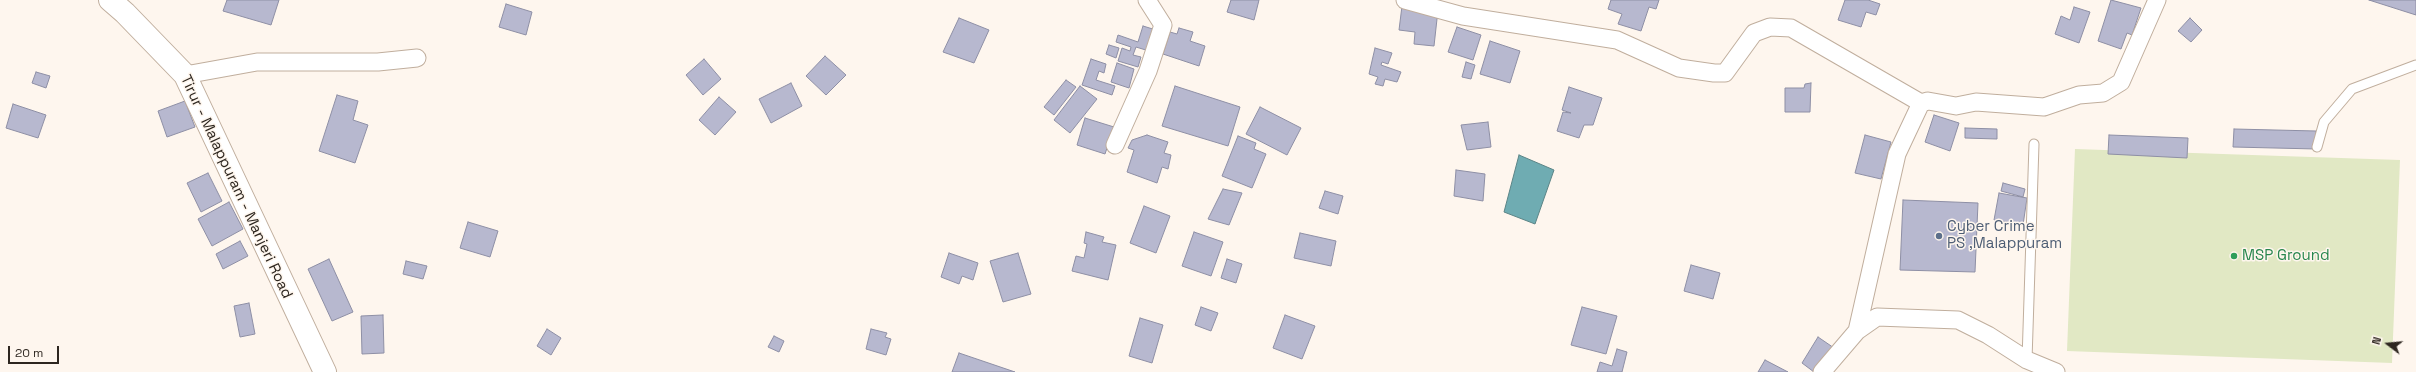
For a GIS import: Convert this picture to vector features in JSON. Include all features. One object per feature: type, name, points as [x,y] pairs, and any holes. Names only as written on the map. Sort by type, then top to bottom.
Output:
[{"type":"main road","name":"Tirur - Malappuram - Manjeri Road","points":[[110,0],[185,75],[325,372]]},
{"type":"street","points":[[1115,145],[1148,71],[1163,25],[1147,0]]},
{"type":"street","points":[[1405,0],[1464,16],[1617,40],[1679,68],[1714,73],[1725,73],[1754,33],[1770,27],[1791,28],[1921,103],[1928,101],[1956,106],[1976,102],[2044,107],[2079,95],[2103,93],[2121,82],[2157,0]]},
{"type":"street","points":[[185,75],[257,62],[378,62],[417,58]]},
{"type":"street","points":[[1857,331],[1860,310],[1897,154],[1921,103]]},
{"type":"street","points":[[1822,372],[1857,331],[1877,317],[1958,320],[1988,335],[2026,360],[2056,372]]},
{"type":"lane","points":[[2317,147],[2324,122],[2352,89],[2416,65]]},
{"type":"lane","points":[[2026,360],[2034,144]]},
{"type":"green space","name":"MSP Ground","points":[[2075,149],[2400,160],[2392,363],[2067,351]]},
{"type":"water","points":[[1519,155],[1554,170],[1535,224],[1504,212]]},
{"type":"building","points":[[227,0],[279,0],[271,25],[223,11]]},
{"type":"building","points":[[1231,0],[1259,0],[1254,20],[1227,12]]},
{"type":"building","points":[[1611,0],[1659,0],[1656,9],[1649,7],[1641,31],[1618,24],[1622,14],[1608,9]]},
{"type":"building","points":[[1845,0],[1868,0],[1880,4],[1876,15],[1866,12],[1861,27],[1838,20]]},
{"type":"building","points":[[2111,0],[2141,8],[2132,35],[2127,33],[2121,49],[2098,41]]},
{"type":"building","points":[[2369,0],[2416,0],[2416,15]]},
{"type":"building","points":[[506,4],[532,12],[526,35],[499,27]]},
{"type":"building","points":[[1402,6],[1438,10],[1434,46],[1414,44],[1415,32],[1399,30]]},
{"type":"building","points":[[2074,7],[2090,12],[2079,43],[2055,34],[2061,16],[2070,20]]},
{"type":"building","points":[[959,18],[989,30],[974,63],[943,52]]},
{"type":"building","points":[[2190,18],[2202,30],[2191,42],[2178,31]]},
{"type":"building","points":[[1143,26],[1156,30],[1149,51],[1136,47],[1133,55],[1141,57],[1138,67],[1118,61],[1122,48],[1130,51],[1131,47],[1116,42],[1118,35],[1138,42]]},
{"type":"building","points":[[1457,27],[1481,35],[1473,60],[1448,52]]},
{"type":"building","points":[[1179,28],[1193,32],[1190,41],[1205,46],[1199,66],[1163,54],[1170,32],[1177,34]]},
{"type":"building","points":[[1490,41],[1520,51],[1510,83],[1480,74]]},
{"type":"building","points":[[1109,45],[1119,48],[1116,58],[1106,54]]},
{"type":"building","points":[[1375,48],[1392,53],[1388,64],[1382,62],[1381,65],[1401,72],[1397,82],[1385,79],[1383,86],[1375,84],[1378,77],[1369,74]]},
{"type":"building","points":[[825,56],[846,75],[826,95],[806,76]]},
{"type":"building","points":[[704,59],[721,79],[703,95],[686,75]]},
{"type":"building","points":[[1091,59],[1106,64],[1104,73],[1099,71],[1096,80],[1115,86],[1112,95],[1082,85]]},
{"type":"building","points":[[1466,62],[1475,65],[1471,79],[1462,77]]},
{"type":"building","points":[[1117,63],[1134,69],[1129,88],[1111,82]]},
{"type":"building","points":[[36,72],[50,76],[46,88],[32,83]]},
{"type":"building","points":[[1066,80],[1076,87],[1054,115],[1044,107]]},
{"type":"building","points":[[791,83],[802,106],[771,123],[759,99]]},
{"type":"building","points":[[1811,83],[1810,112],[1785,112],[1785,88],[1804,88],[1805,84]]},
{"type":"building","points":[[1080,86],[1097,99],[1070,133],[1054,120]]},
{"type":"building","points":[[1175,86],[1240,107],[1228,146],[1162,126]]},
{"type":"building","points":[[1569,87],[1602,98],[1593,125],[1584,125],[1579,138],[1557,131],[1563,112],[1571,113],[1562,110]]},
{"type":"building","points":[[337,95],[358,101],[353,120],[368,125],[355,163],[319,151]]},
{"type":"building","points":[[719,97],[736,112],[715,135],[699,120]]},
{"type":"building","points":[[185,101],[195,127],[167,137],[158,111]]},
{"type":"building","points":[[13,104],[46,115],[38,138],[6,128]]},
{"type":"building","points":[[1260,107],[1301,128],[1287,155],[1246,134]]},
{"type":"building","points":[[1934,115],[1959,123],[1950,151],[1925,142]]},
{"type":"building","points":[[1085,118],[1114,127],[1105,154],[1077,145]]},
{"type":"building","points":[[1488,122],[1491,147],[1467,150],[1461,125]]},
{"type":"building","points":[[1965,128],[1997,129],[1997,139],[1965,138]]},
{"type":"building","points":[[2234,129],[2316,131],[2316,149],[2233,147]]},
{"type":"building","points":[[1147,135],[1168,142],[1164,153],[1171,155],[1168,169],[1162,167],[1157,183],[1127,172],[1134,150],[1128,148],[1132,140]]},
{"type":"building","points":[[1865,135],[1891,142],[1881,179],[1855,173]]},
{"type":"building","points":[[2109,135],[2188,138],[2187,158],[2108,154]]},
{"type":"building","points":[[1238,136],[1256,143],[1254,149],[1266,154],[1252,188],[1222,176]]},
{"type":"building","points":[[1456,170],[1485,174],[1483,201],[1454,196]]},
{"type":"building","points":[[208,173],[222,201],[201,212],[187,183]]},
{"type":"building","points":[[2003,183],[2025,189],[2023,197],[2001,191]]},
{"type":"building","points":[[1223,189],[1242,193],[1229,225],[1208,219]]},
{"type":"building","points":[[1325,191],[1343,196],[1338,214],[1319,208]]},
{"type":"building","points":[[1999,193],[2027,198],[2023,225],[1994,220]]},
{"type":"building","name":"Cyber Crime PS ,Malappuram","points":[[1903,200],[1978,203],[1975,272],[1900,270]]},
{"type":"building","points":[[229,202],[243,229],[212,246],[198,219]]},
{"type":"building","points":[[1144,206],[1170,216],[1156,253],[1130,243]]},
{"type":"building","points":[[468,222],[498,231],[490,257],[460,248]]},
{"type":"building","points":[[1086,232],[1104,237],[1102,242],[1116,245],[1108,280],[1072,271],[1076,256],[1084,258],[1087,244],[1084,243]]},
{"type":"building","points":[[1194,232],[1223,242],[1211,276],[1182,266]]},
{"type":"building","points":[[1300,233],[1336,241],[1331,266],[1294,258]]},
{"type":"building","points":[[240,241],[248,256],[223,269],[216,254]]},
{"type":"building","points":[[949,253],[978,263],[973,280],[962,276],[959,284],[941,277]]},
{"type":"building","points":[[1018,253],[1031,294],[1003,302],[990,261]]},
{"type":"building","points":[[329,259],[353,312],[332,321],[308,269]]},
{"type":"building","points":[[1227,259],[1242,264],[1236,283],[1221,278]]},
{"type":"building","points":[[406,261],[427,266],[423,279],[403,274]]},
{"type":"building","points":[[1691,265],[1720,273],[1713,299],[1684,291]]},
{"type":"building","points":[[249,303],[255,334],[240,337],[234,306]]},
{"type":"building","points":[[1201,307],[1218,313],[1211,331],[1195,325]]},
{"type":"building","points":[[1582,307],[1617,316],[1606,354],[1571,345]]},
{"type":"building","points":[[383,315],[384,353],[362,354],[361,316]]},
{"type":"building","points":[[1285,315],[1315,326],[1302,359],[1273,348]]},
{"type":"building","points":[[1140,318],[1163,325],[1152,363],[1129,356]]},
{"type":"building","points":[[547,329],[561,338],[551,355],[537,346]]},
{"type":"building","points":[[871,329],[887,333],[885,337],[891,339],[886,355],[866,349]]},
{"type":"building","points":[[774,336],[784,341],[779,352],[768,347]]},
{"type":"building","points":[[1818,337],[1837,350],[1814,372],[1802,363]]},
{"type":"building","points":[[1617,349],[1627,352],[1622,372],[1597,372],[1600,362],[1612,366]]},
{"type":"building","points":[[959,353],[1015,372],[952,372]]},
{"type":"building","points":[[1765,360],[1788,372],[1758,372]]},
{"type":"place","name":"Cyber Crime PS ,Malappuram","points":[[1939,236]]},
{"type":"place","name":"MSP Ground","points":[[2234,256]]}]
